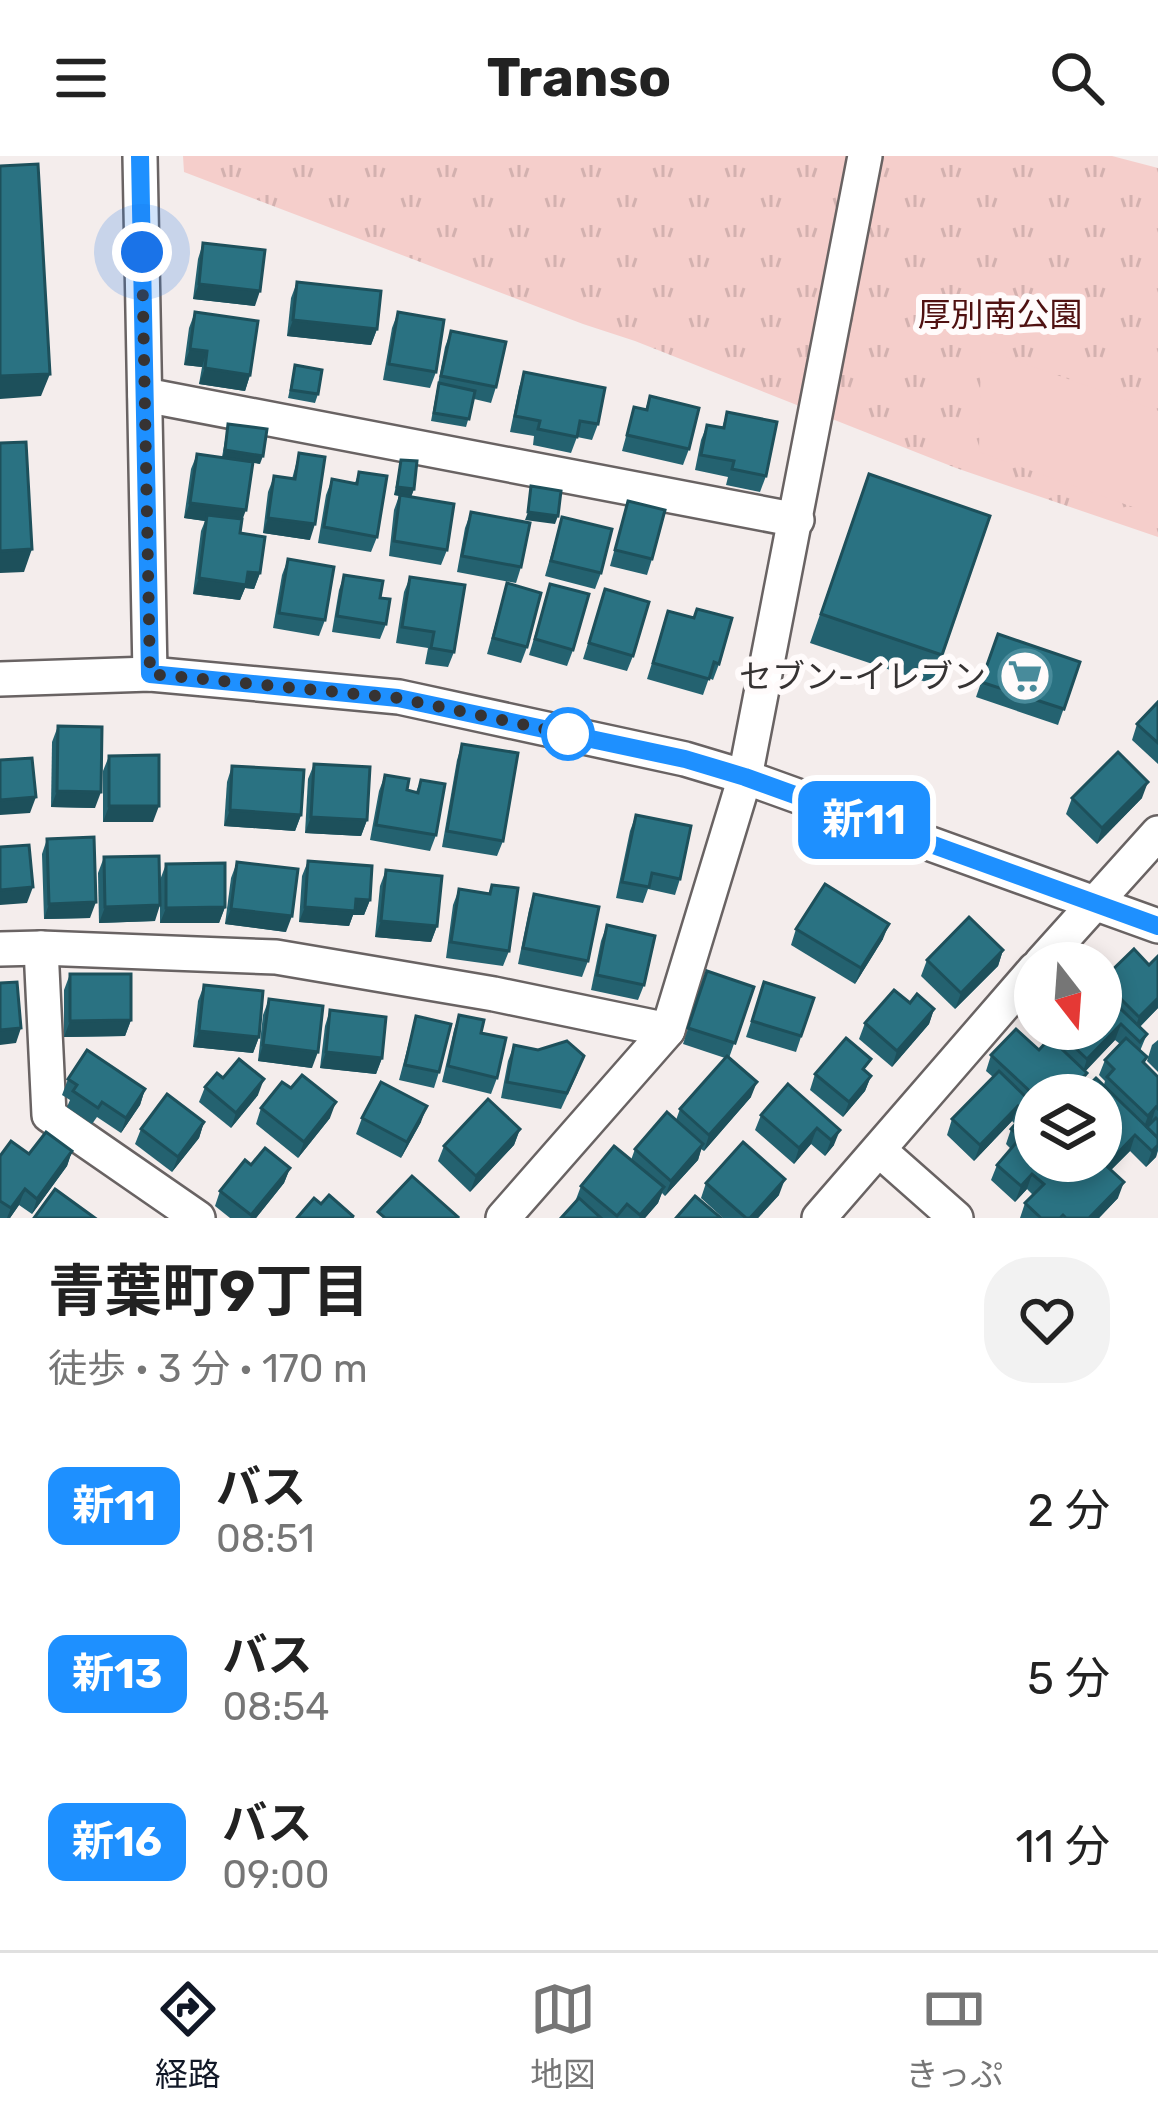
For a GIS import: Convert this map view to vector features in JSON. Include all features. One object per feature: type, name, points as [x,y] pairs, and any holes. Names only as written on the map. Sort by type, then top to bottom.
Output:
[{"type":"street","points":[[140,156],[150,674]]},
{"type":"street","points":[[503,1218],[668,1030],[745,777],[865,156]]},
{"type":"street","points":[[146,395],[797,520]]},
{"type":"street","points":[[0,680],[150,674],[398,698],[685,759],[1158,926]]},
{"type":"street","points":[[1059,942],[1158,833]]},
{"type":"street","points":[[41,947],[50,1115],[198,1218]]},
{"type":"street","points":[[0,949],[276,957],[668,1030]]},
{"type":"street","points":[[819,1218],[1014,994]]},
{"type":"street","points":[[879,1150],[956,1218]]},
{"type":"green space","name":"厚別南公園","points":[[183,156],[1112,156],[1158,168],[1158,537],[956,468],[635,341],[184,172]]},
{"type":"green space","points":[[981,348],[1158,411],[1158,516],[979,452]]},
{"type":"building","points":[[38,164],[50,374],[0,376],[0,166]]},
{"type":"building","points":[[203,243],[265,250],[260,291],[199,284]]},
{"type":"building","points":[[297,282],[381,291],[377,329],[293,320]]},
{"type":"building","points":[[195,312],[258,321],[250,375],[205,368],[207,351],[190,349]]},
{"type":"building","points":[[398,312],[444,320],[436,372],[389,364]]},
{"type":"building","points":[[451,331],[506,342],[496,387],[441,376]]},
{"type":"building","points":[[295,365],[322,370],[318,394],[291,390]]},
{"type":"building","points":[[524,372],[605,388],[598,424],[580,421],[577,437],[538,429],[540,421],[515,416]]},
{"type":"building","points":[[439,383],[475,391],[469,419],[434,413]]},
{"type":"building","points":[[650,396],[699,408],[689,449],[627,435],[634,407],[647,410]]},
{"type":"building","points":[[727,412],[777,422],[766,476],[732,469],[734,461],[701,455],[707,425],[724,428]]},
{"type":"building","points":[[228,424],[267,429],[263,456],[225,450]]},
{"type":"building","points":[[26,442],[32,549],[0,551],[0,443]]},
{"type":"building","points":[[299,453],[325,457],[315,524],[268,518],[274,476],[295,479]]},
{"type":"building","points":[[197,454],[253,462],[246,510],[190,503]]},
{"type":"building","points":[[401,460],[417,461],[414,489],[397,487]]},
{"type":"building","points":[[359,472],[387,476],[377,537],[324,527],[332,479],[357,484]]},
{"type":"building","points":[[869,474],[990,516],[942,655],[821,614]]},
{"type":"building","points":[[531,486],[561,491],[558,516],[528,512]]},
{"type":"building","points":[[400,495],[454,504],[447,550],[394,541]]},
{"type":"building","points":[[628,501],[665,510],[652,559],[615,550]]},
{"type":"building","points":[[471,512],[530,523],[521,567],[462,556]]},
{"type":"building","points":[[207,515],[242,519],[240,533],[265,537],[260,573],[248,572],[246,585],[199,578]]},
{"type":"building","points":[[562,517],[612,529],[601,573],[551,561]]},
{"type":"building","points":[[288,559],[334,567],[325,620],[279,613]]},
{"type":"building","points":[[344,575],[383,581],[380,598],[390,599],[386,624],[337,616]]},
{"type":"building","points":[[410,577],[465,585],[454,652],[431,648],[434,632],[402,627]]},
{"type":"building","points":[[507,583],[541,593],[527,647],[493,638]]},
{"type":"building","points":[[550,584],[589,594],[573,650],[535,639]]},
{"type":"building","points":[[605,589],[649,602],[633,656],[589,643]]},
{"type":"building","points":[[697,609],[732,618],[719,664],[714,662],[709,679],[653,663],[668,611],[694,618]]},
{"type":"building","points":[[998,634],[1080,662],[1064,709],[981,682]]},
{"type":"building","points":[[1158,702],[1158,743],[1137,724]]},
{"type":"building","points":[[58,726],[102,727],[101,792],[57,791]]},
{"type":"building","points":[[462,744],[518,753],[503,841],[447,831]]},
{"type":"building","points":[[1118,752],[1148,782],[1102,828],[1072,798]]},
{"type":"building","points":[[159,755],[159,806],[109,806],[109,756]]},
{"type":"building","points":[[32,758],[36,797],[0,800],[0,760]]},
{"type":"building","points":[[314,764],[370,767],[367,820],[311,817]]},
{"type":"building","points":[[232,766],[304,770],[301,815],[230,810]]},
{"type":"building","points":[[385,775],[409,779],[407,790],[418,793],[421,780],[445,784],[436,835],[376,825]]},
{"type":"building","points":[[636,815],[691,826],[680,879],[652,873],[649,887],[622,882]]},
{"type":"building","points":[[94,837],[96,902],[49,904],[47,839]]},
{"type":"building","points":[[29,845],[33,887],[0,890],[0,847]]},
{"type":"building","points":[[159,856],[160,905],[105,907],[104,857]]},
{"type":"building","points":[[308,861],[372,866],[370,900],[356,899],[355,911],[305,907]]},
{"type":"building","points":[[237,862],[298,869],[292,916],[231,909]]},
{"type":"building","points":[[225,863],[225,907],[166,908],[166,864]]},
{"type":"building","points":[[386,870],[442,876],[437,926],[381,921]]},
{"type":"building","points":[[825,884],[889,924],[861,968],[796,929]]},
{"type":"building","points":[[492,885],[518,888],[509,951],[451,942],[459,889],[490,894]]},
{"type":"building","points":[[534,894],[599,907],[588,961],[523,948]]},
{"type":"building","points":[[969,917],[1003,950],[961,993],[927,960]]},
{"type":"building","points":[[607,925],[655,936],[644,985],[597,975]]},
{"type":"building","points":[[1134,949],[1149,965],[1158,956],[1158,998],[1139,1017],[1122,1000],[1122,961]]},
{"type":"building","points":[[707,971],[754,987],[735,1043],[688,1028]]},
{"type":"building","points":[[70,974],[131,974],[131,1020],[70,1021]]},
{"type":"building","points":[[17,982],[21,1028],[0,1030],[0,983]]},
{"type":"building","points":[[764,982],[814,998],[801,1036],[752,1021]]},
{"type":"building","points":[[204,985],[263,991],[259,1037],[199,1031]]},
{"type":"building","points":[[894,990],[910,1003],[917,994],[934,1009],[897,1051],[865,1023]]},
{"type":"building","points":[[269,999],[323,1006],[318,1052],[263,1045]]},
{"type":"building","points":[[330,1010],[386,1017],[382,1058],[326,1052]]},
{"type":"building","points":[[1122,1010],[1147,1034],[1140,1042],[1122,1025]]},
{"type":"building","points":[[459,1015],[484,1020],[481,1033],[506,1038],[497,1078],[448,1066]]},
{"type":"building","points":[[416,1016],[451,1024],[439,1072],[405,1065]]},
{"type":"building","points":[[1014,1031],[1014,1050],[1063,1050],[1087,1073],[1014,1076],[991,1055]]},
{"type":"building","points":[[846,1038],[871,1059],[863,1069],[871,1076],[849,1102],[815,1074]]},
{"type":"building","points":[[1126,1038],[1147,1057],[1143,1062],[1158,1077],[1158,1109],[1148,1116],[1122,1091],[1122,1074],[1110,1074],[1114,1069],[1105,1060],[1115,1050],[1122,1050]]},
{"type":"building","points":[[567,1041],[584,1056],[567,1093],[507,1082],[514,1045],[538,1050]]},
{"type":"building","points":[[87,1050],[145,1089],[126,1118],[102,1102],[98,1108],[73,1091],[77,1085],[68,1079]]},
{"type":"building","points":[[727,1056],[757,1082],[709,1135],[680,1109]]},
{"type":"building","points":[[239,1059],[264,1079],[236,1113],[205,1087],[217,1073],[223,1078]]},
{"type":"building","points":[[999,1071],[1014,1086],[1014,1110],[980,1145],[952,1119]]},
{"type":"building","points":[[302,1075],[336,1102],[304,1142],[261,1108],[282,1082],[291,1088]]},
{"type":"building","points":[[381,1082],[427,1106],[407,1142],[362,1118]]},
{"type":"building","points":[[788,1084],[840,1130],[831,1140],[817,1128],[799,1148],[761,1115]]},
{"type":"building","points":[[167,1094],[204,1122],[178,1157],[141,1129]]},
{"type":"building","points":[[488,1099],[520,1129],[476,1176],[444,1146]]},
{"type":"building","points":[[1122,1103],[1158,1138],[1158,1145],[1152,1151],[1135,1135],[1122,1149]]},
{"type":"building","points":[[667,1112],[703,1144],[671,1181],[635,1149]]},
{"type":"building","points":[[1158,1120],[1158,1138],[1147,1127]]},
{"type":"building","points":[[46,1132],[72,1151],[37,1199],[25,1189],[11,1208],[0,1201],[0,1156],[11,1141],[29,1154]]},
{"type":"building","points":[[743,1142],[785,1179],[750,1218],[706,1183]]},
{"type":"building","points":[[1014,1145],[1014,1180],[997,1165]]},
{"type":"building","points":[[614,1146],[664,1187],[640,1215],[627,1204],[617,1216],[581,1186]]},
{"type":"building","points":[[265,1148],[290,1168],[251,1215],[220,1191],[245,1160],[251,1165]]},
{"type":"building","points":[[412,1176],[458,1217],[385,1218],[378,1212]]},
{"type":"building","points":[[1124,1182],[1089,1218],[1041,1218],[1025,1203],[1044,1184]]},
{"type":"building","points":[[55,1189],[95,1218],[34,1218]]},
{"type":"building","points":[[329,1195],[352,1218],[297,1218],[314,1198],[321,1204]]},
{"type":"building","points":[[695,1196],[721,1218],[676,1218]]},
{"type":"building","points":[[579,1198],[601,1218],[561,1218]]},
{"type":"bus line","name":"新11","points":[[140,156],[150,674],[398,698],[685,759],[1158,926]]},
{"type":"place","name":"セブン-イレブン","points":[[1025,676]]},
{"type":"route","points":[[142,252],[150,674],[398,698],[568,734]]}]
